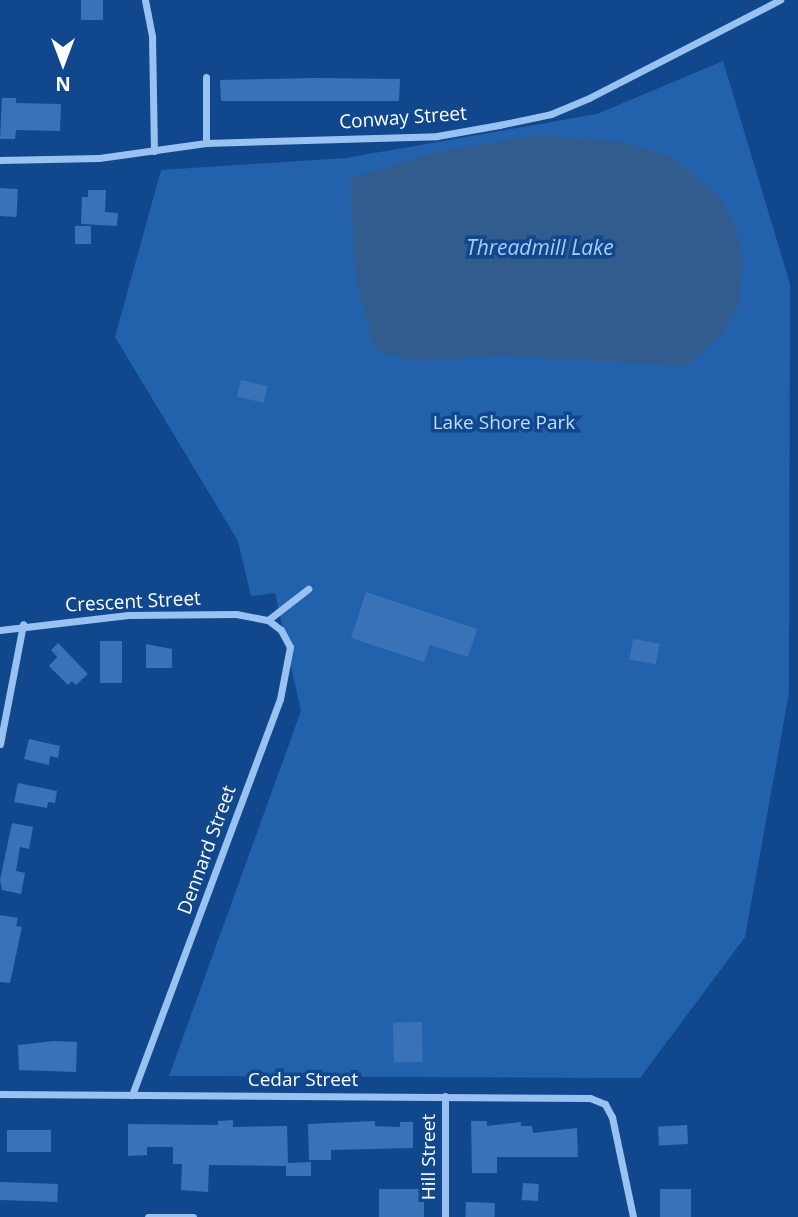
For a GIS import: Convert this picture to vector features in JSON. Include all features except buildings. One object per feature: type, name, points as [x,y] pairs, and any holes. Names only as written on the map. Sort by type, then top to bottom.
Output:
[{"type":"street","points":[[145,0],[152,37],[154,151]]},
{"type":"street","name":"Conway Street","points":[[0,160],[99,158],[206,143],[437,136],[551,114],[780,0]]},
{"type":"street","points":[[206,77],[206,143]]},
{"type":"street","points":[[268,620],[308,590]]},
{"type":"street","name":"Crescent Street","points":[[0,630],[23,624],[128,615],[236,614],[268,620]]},
{"type":"street","name":"Dennard Street","points":[[132,1094],[280,699],[290,647],[281,630],[268,620]]},
{"type":"street","points":[[0,744],[23,624]]},
{"type":"street","name":"Cedar Street","points":[[0,1094],[590,1098],[606,1104],[633,1217]]},
{"type":"street","name":"Hill Street","points":[[444,1217],[445,1096]]},
{"type":"street","points":[[148,1217],[193,1217]]},
{"type":"green space","name":"Lake Shore Park","points":[[723,61],[790,284],[789,693],[745,937],[640,1078],[169,1076],[301,711],[275,593],[251,596],[238,541],[115,337],[161,170],[346,158],[597,114]]},
{"type":"water","name":"Threadmill Lake","points":[[537,135],[624,142],[671,157],[720,197],[737,231],[743,264],[739,304],[722,334],[687,366],[502,356],[421,361],[382,353],[373,345],[355,274],[350,178],[438,152]]}]
